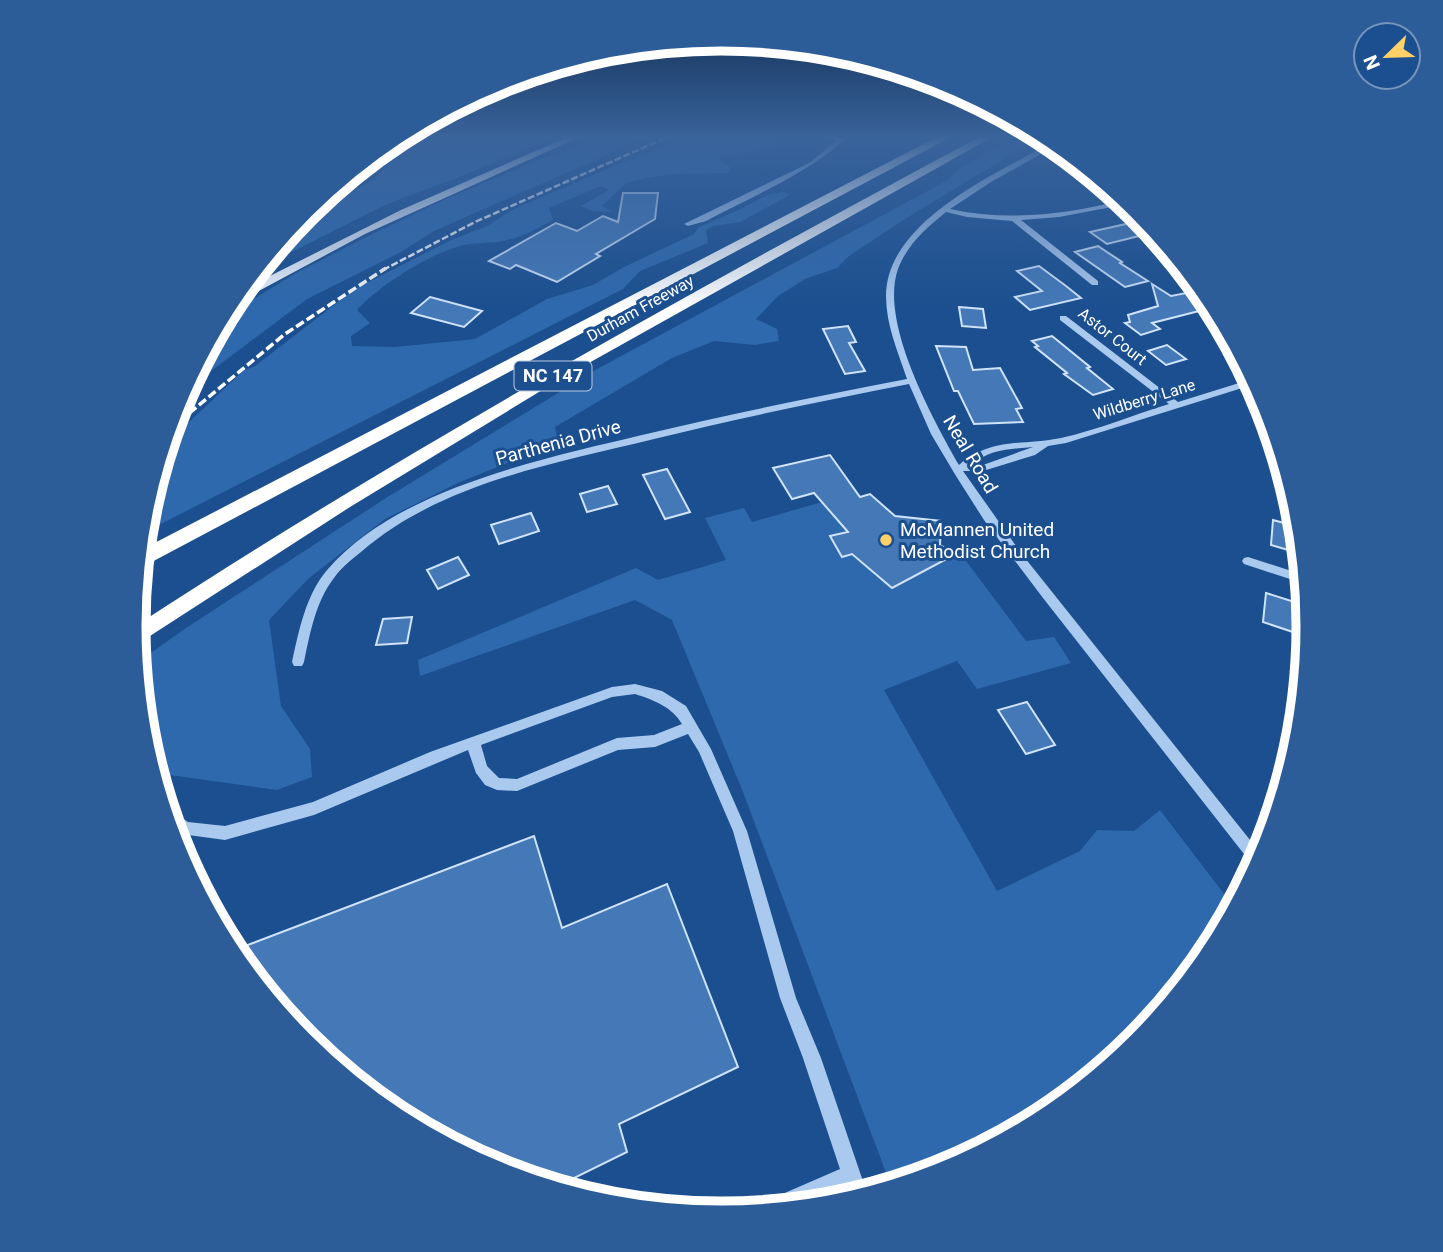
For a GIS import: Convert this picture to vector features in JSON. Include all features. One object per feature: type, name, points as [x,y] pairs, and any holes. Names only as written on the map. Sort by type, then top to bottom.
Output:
[{"type":"highway","name":"Durham Freeway","points":[[151,554],[839,193]]},
{"type":"highway","name":"Durham Freeway","points":[[146,630],[230,573],[523,393],[885,193]]},
{"type":"main road","points":[[258,286],[346,238],[443,193]]},
{"type":"street","points":[[688,224],[753,193]]},
{"type":"street","name":"Neal Road","points":[[971,193],[944,210],[910,240],[891,279],[892,319],[912,382],[936,437],[959,467],[1017,556],[1250,852]]},
{"type":"street","points":[[944,210],[959,214],[1013,218],[1092,210],[1113,205]]},
{"type":"street","points":[[1013,218],[1095,283]]},
{"type":"street","name":"Astor Court","points":[[1063,318],[1176,405]]},
{"type":"street","name":"Parthenia Drive","points":[[298,662],[318,594],[337,565],[403,518],[456,490],[519,470],[677,430],[912,382]]},
{"type":"street","name":"Wildberry Lane","points":[[959,467],[983,468],[1031,453],[1044,445],[1243,384]]},
{"type":"street","points":[[1248,561],[1295,577]]},
{"type":"street","points":[[183,828],[225,833],[314,808],[473,742],[612,692],[635,689],[657,695],[681,710],[692,726],[740,831],[788,998],[812,1058],[854,1186]]},
{"type":"street","points":[[473,742],[481,771],[489,781],[501,787],[517,785],[617,744],[655,741],[692,726]]},
{"type":"street","points":[[802,1195],[850,1174]]},
{"type":"shaded area","points":[[349,193],[415,193],[387,204],[280,258],[327,208]]},
{"type":"shaded area","points":[[459,193],[519,193],[434,231],[401,252],[307,299],[204,376],[244,305],[296,273]]},
{"type":"shaded area","points":[[550,193],[583,193],[549,208],[553,220],[526,234],[505,241],[451,249],[421,262],[392,281],[357,310],[370,323],[351,336],[352,346],[395,347],[475,339],[547,299],[593,285],[694,234],[699,227],[767,195],[790,195],[740,222],[713,226],[706,230],[708,243],[640,271],[623,289],[155,527],[166,477],[181,430],[243,371],[255,366],[355,289],[451,240],[487,226],[514,209]]},
{"type":"shaded area","points":[[603,193],[615,193],[602,206],[612,212],[593,211],[581,206]]},
{"type":"shaded area","points":[[923,193],[947,193],[849,256],[837,268],[805,279],[778,296],[756,319],[777,329],[779,341],[755,345],[714,341],[672,358],[555,427],[558,443],[460,482],[385,519],[309,578],[269,620],[281,706],[310,749],[312,777],[277,790],[166,775],[151,701],[147,656],[386,498],[599,368]]},
{"type":"shaded area","points":[[822,502],[848,532],[830,537],[841,556],[856,553],[860,560],[892,588],[960,553],[1026,641],[1054,637],[1071,663],[977,689],[957,661],[884,690],[997,891],[1080,851],[1097,830],[1134,831],[1160,810],[1228,899],[1200,946],[1154,1005],[1128,1033],[1072,1082],[1009,1124],[976,1142],[887,1177],[743,792],[672,620],[635,600],[420,676],[418,660],[636,568],[658,580],[726,560],[705,518],[744,508],[752,522]]},
{"type":"building","points":[[623,193],[658,193],[655,219],[596,254],[600,256],[557,282],[516,265],[510,269],[489,261],[556,223],[577,231],[603,216],[618,222]]},
{"type":"building","points":[[1132,223],[1143,235],[1107,244],[1090,232]]},
{"type":"building","points":[[1098,246],[1148,281],[1125,287],[1075,252]]},
{"type":"building","points":[[1039,266],[1081,298],[1030,310],[1015,297],[1042,291],[1017,271]]},
{"type":"building","points":[[1152,284],[1171,296],[1190,292],[1203,310],[1152,323],[1160,329],[1141,335],[1125,323],[1130,322],[1128,315],[1158,306]]},
{"type":"building","points":[[430,297],[482,311],[464,327],[411,313]]},
{"type":"building","points":[[959,307],[983,309],[986,328],[962,326]]},
{"type":"building","points":[[848,326],[856,342],[849,343],[865,371],[845,374],[823,329]]},
{"type":"building","points":[[1052,336],[1113,389],[1093,395],[1064,374],[1067,373],[1035,347],[1038,346],[1032,341]]},
{"type":"building","points":[[1167,345],[1186,359],[1166,365],[1148,351]]},
{"type":"building","points":[[936,346],[966,347],[973,370],[1000,368],[1022,408],[1016,409],[1023,422],[974,424],[958,391],[954,391]]},
{"type":"building","name":"McMannen United Methodist Church","points":[[830,455],[860,497],[870,494],[895,516],[941,521],[940,545],[956,554],[892,588],[852,554],[842,557],[830,536],[848,532],[814,493],[792,499],[773,468]]},
{"type":"building","points":[[667,469],[690,512],[665,519],[643,475]]},
{"type":"building","points":[[608,486],[617,504],[587,512],[580,494]]},
{"type":"building","points":[[531,513],[539,531],[499,544],[491,525]]},
{"type":"building","points":[[1273,520],[1288,524],[1292,551],[1271,545]]},
{"type":"building","points":[[458,557],[469,575],[438,589],[427,570]]},
{"type":"building","points":[[1266,593],[1296,603],[1297,633],[1263,622]]},
{"type":"building","points":[[412,617],[407,643],[376,645],[383,619]]},
{"type":"building","points":[[1027,702],[1055,745],[1026,754],[998,710]]},
{"type":"building","points":[[534,836],[562,928],[667,884],[738,1067],[619,1124],[627,1152],[569,1181],[537,1171],[467,1142],[402,1104],[371,1082],[315,1033],[289,1005],[243,947]]},
{"type":"railway","points":[[383,270],[475,222],[540,193]]},
{"type":"railway","points":[[187,415],[285,334],[386,268]]},
{"type":"place","name":"McMannen United Methodist Church","points":[[886,540]]}]
